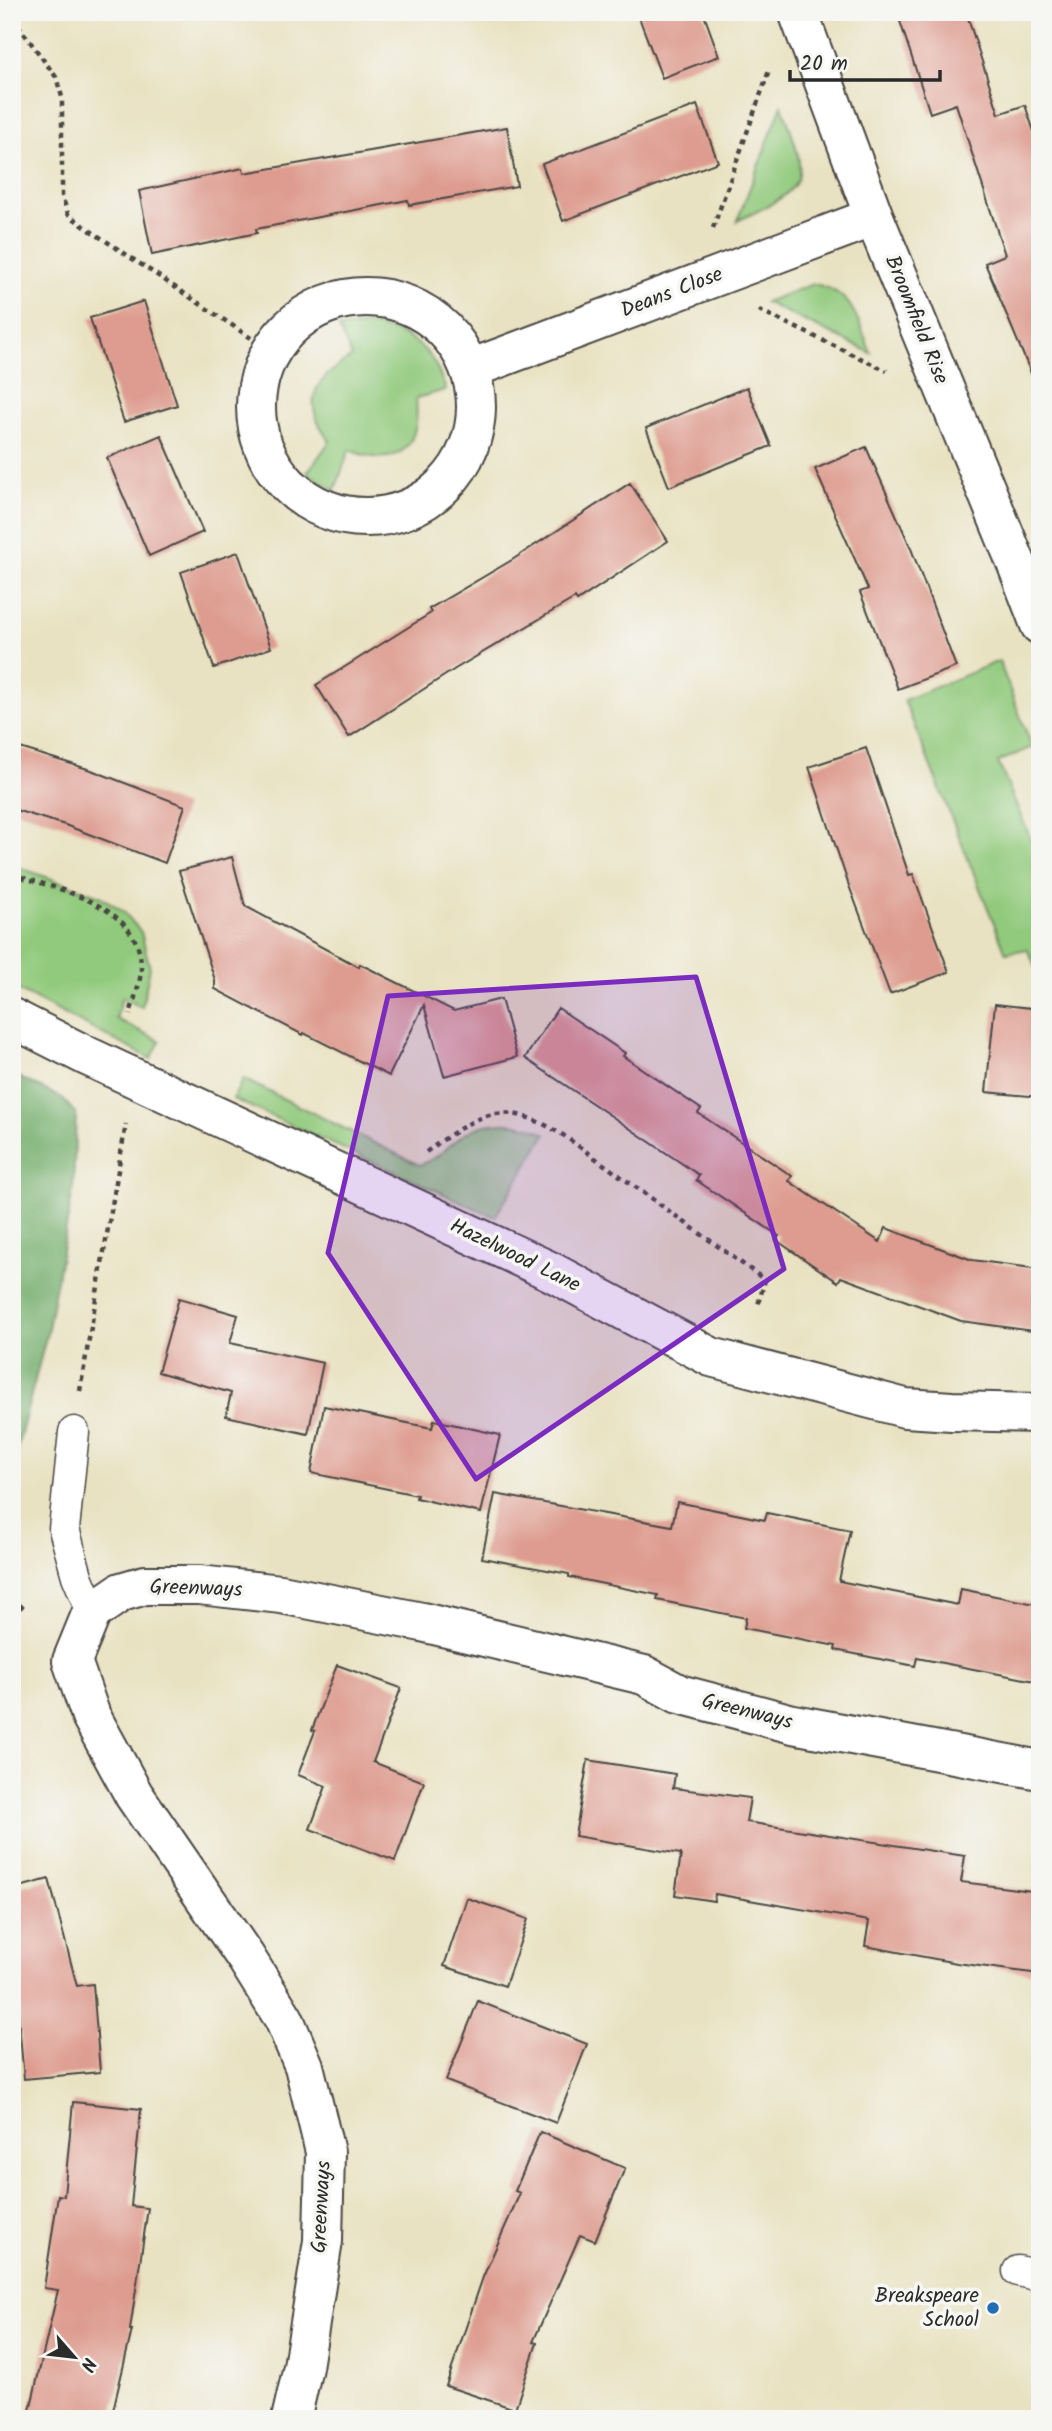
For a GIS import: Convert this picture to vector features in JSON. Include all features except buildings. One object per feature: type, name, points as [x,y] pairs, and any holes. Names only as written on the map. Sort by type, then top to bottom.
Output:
[{"type":"street","name":"Broomfield Rise","points":[[798,12],[874,217],[1040,625]]},
{"type":"street","name":"Deans Close","points":[[470,369],[874,217]]},
{"type":"street","points":[[359,296],[390,299],[420,310],[451,335],[470,369],[477,400],[472,438],[459,467],[433,496],[404,512],[373,518],[342,516],[305,501],[280,478],[263,449],[255,404],[260,372],[277,340],[321,306],[359,296]]},
{"type":"street","name":"Hazelwood Lane","points":[[12,1018],[87,1056],[550,1271],[711,1357],[905,1408],[1040,1413]]},
{"type":"street","name":"Greenways","points":[[291,2419],[303,2367],[323,2241],[325,2152],[304,2066],[284,2019],[246,1958],[134,1795],[91,1716],[72,1661],[92,1612],[121,1592],[145,1585],[199,1585],[281,1594],[422,1622],[644,1675],[679,1694],[793,1724],[1040,1770]]},
{"type":"lane","points":[[74,1432],[64,1529],[77,1576],[92,1612]]},
{"type":"path","points":[[12,17],[56,77],[62,97],[62,196],[68,214],[251,338]]},
{"type":"path","points":[[711,232],[772,61]]},
{"type":"path","points":[[747,304],[895,375]]},
{"type":"path","points":[[12,874],[95,903],[118,917],[134,934],[141,968],[130,1015]]},
{"type":"path","points":[[79,1399],[128,1113]]},
{"type":"path","points":[[426,1152],[462,1127],[488,1114],[517,1114],[540,1121],[765,1280],[758,1305]]},
{"type":"path","points":[[12,1475],[19,1479]]},
{"type":"path","points":[[12,1598],[24,1609]]},
{"type":"highlighted area","points":[[696,977],[784,1269],[476,1479],[328,1253],[388,996]]},
{"type":"green space","points":[[782,105],[797,150],[798,178],[792,189],[780,198],[737,221]]},
{"type":"green space","points":[[813,284],[826,287],[846,300],[871,353],[765,302]]},
{"type":"green space","points":[[370,325],[396,332],[420,345],[434,363],[446,390],[416,398],[415,430],[403,450],[393,456],[381,457],[366,456],[349,450],[335,490],[307,473],[330,441],[315,415],[315,393],[328,374],[352,357],[339,328]]},
{"type":"green space","points":[[999,661],[1032,747],[998,762],[1040,861],[1040,975],[1027,949],[1006,953],[904,700]]},
{"type":"green space","points":[[12,865],[100,896],[123,911],[141,932],[150,968],[142,1007],[122,998],[116,1019],[160,1041],[151,1059],[12,987]]},
{"type":"green space","points":[[12,1074],[62,1098],[76,1114],[73,1190],[47,1334],[12,1468]]},
{"type":"green space","points":[[243,1079],[419,1165],[438,1155],[466,1133],[486,1125],[517,1124],[546,1134],[495,1217],[233,1099]]},
{"type":"place","name":"Breakspeare School","points":[[993,2308]]}]
